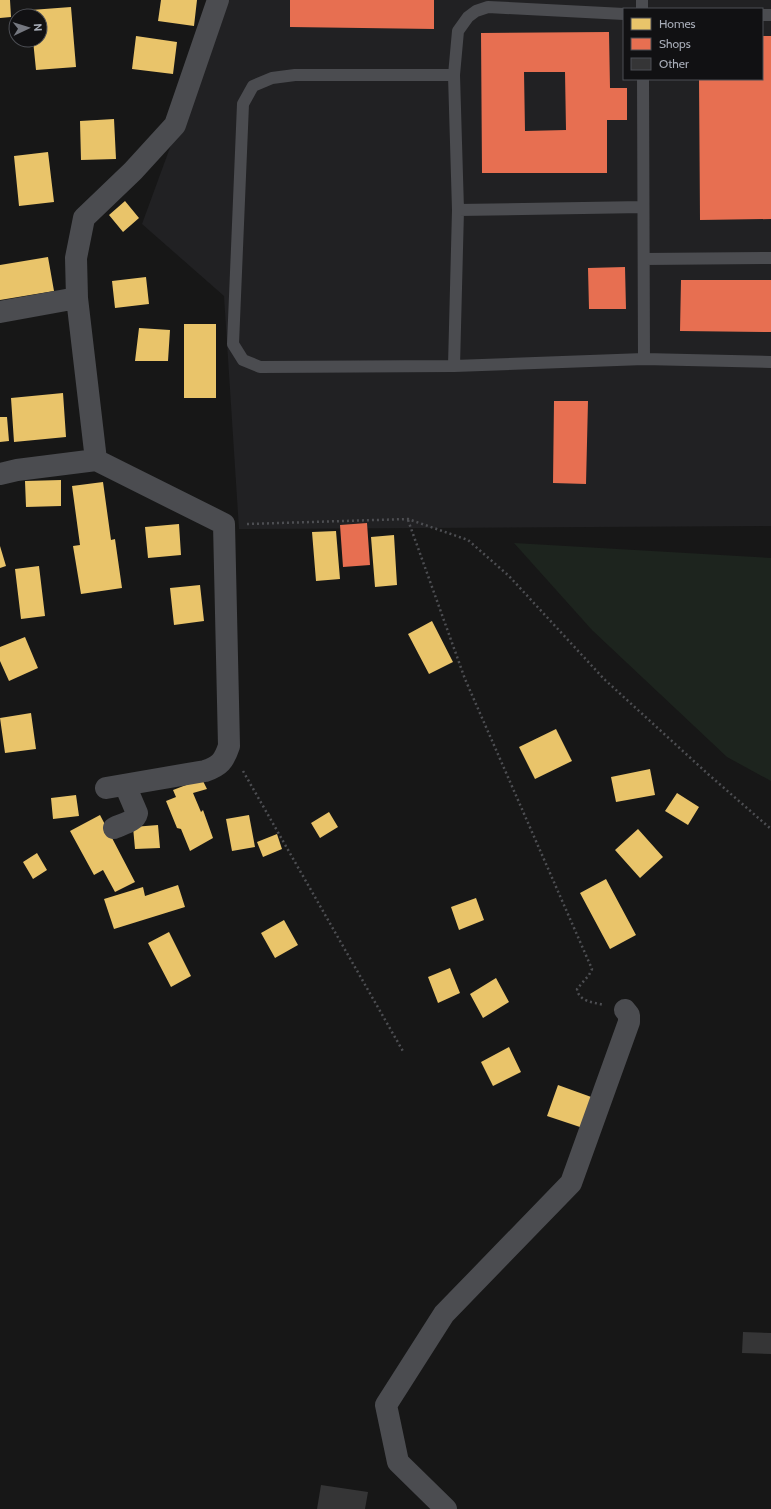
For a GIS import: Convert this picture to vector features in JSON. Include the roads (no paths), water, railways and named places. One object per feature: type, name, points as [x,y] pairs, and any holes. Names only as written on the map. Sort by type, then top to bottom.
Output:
[{"type":"street","points":[[96,460],[77,298],[76,258],[84,218],[133,171],[175,125],[218,0]]},
{"type":"street","points":[[0,312],[77,298]]},
{"type":"street","points":[[0,474],[17,470],[96,460],[224,524],[229,746],[226,757],[216,768],[205,771],[116,786],[137,813],[137,816],[134,819],[114,828]]},
{"type":"street","points":[[446,1509],[398,1462],[386,1405],[444,1314],[571,1183],[629,1022],[629,1015],[625,1010]]},
{"type":"lane","points":[[454,366],[458,210],[454,75],[458,31],[468,17],[476,11],[488,7],[623,14]]},
{"type":"lane","points":[[454,75],[295,76],[272,78],[253,86],[243,104],[233,344],[243,360],[260,367],[454,366],[644,359],[771,362]]},
{"type":"lane","points":[[642,80],[644,359]]},
{"type":"lane","points":[[458,210],[643,207]]},
{"type":"lane","points":[[644,259],[771,258]]}]
